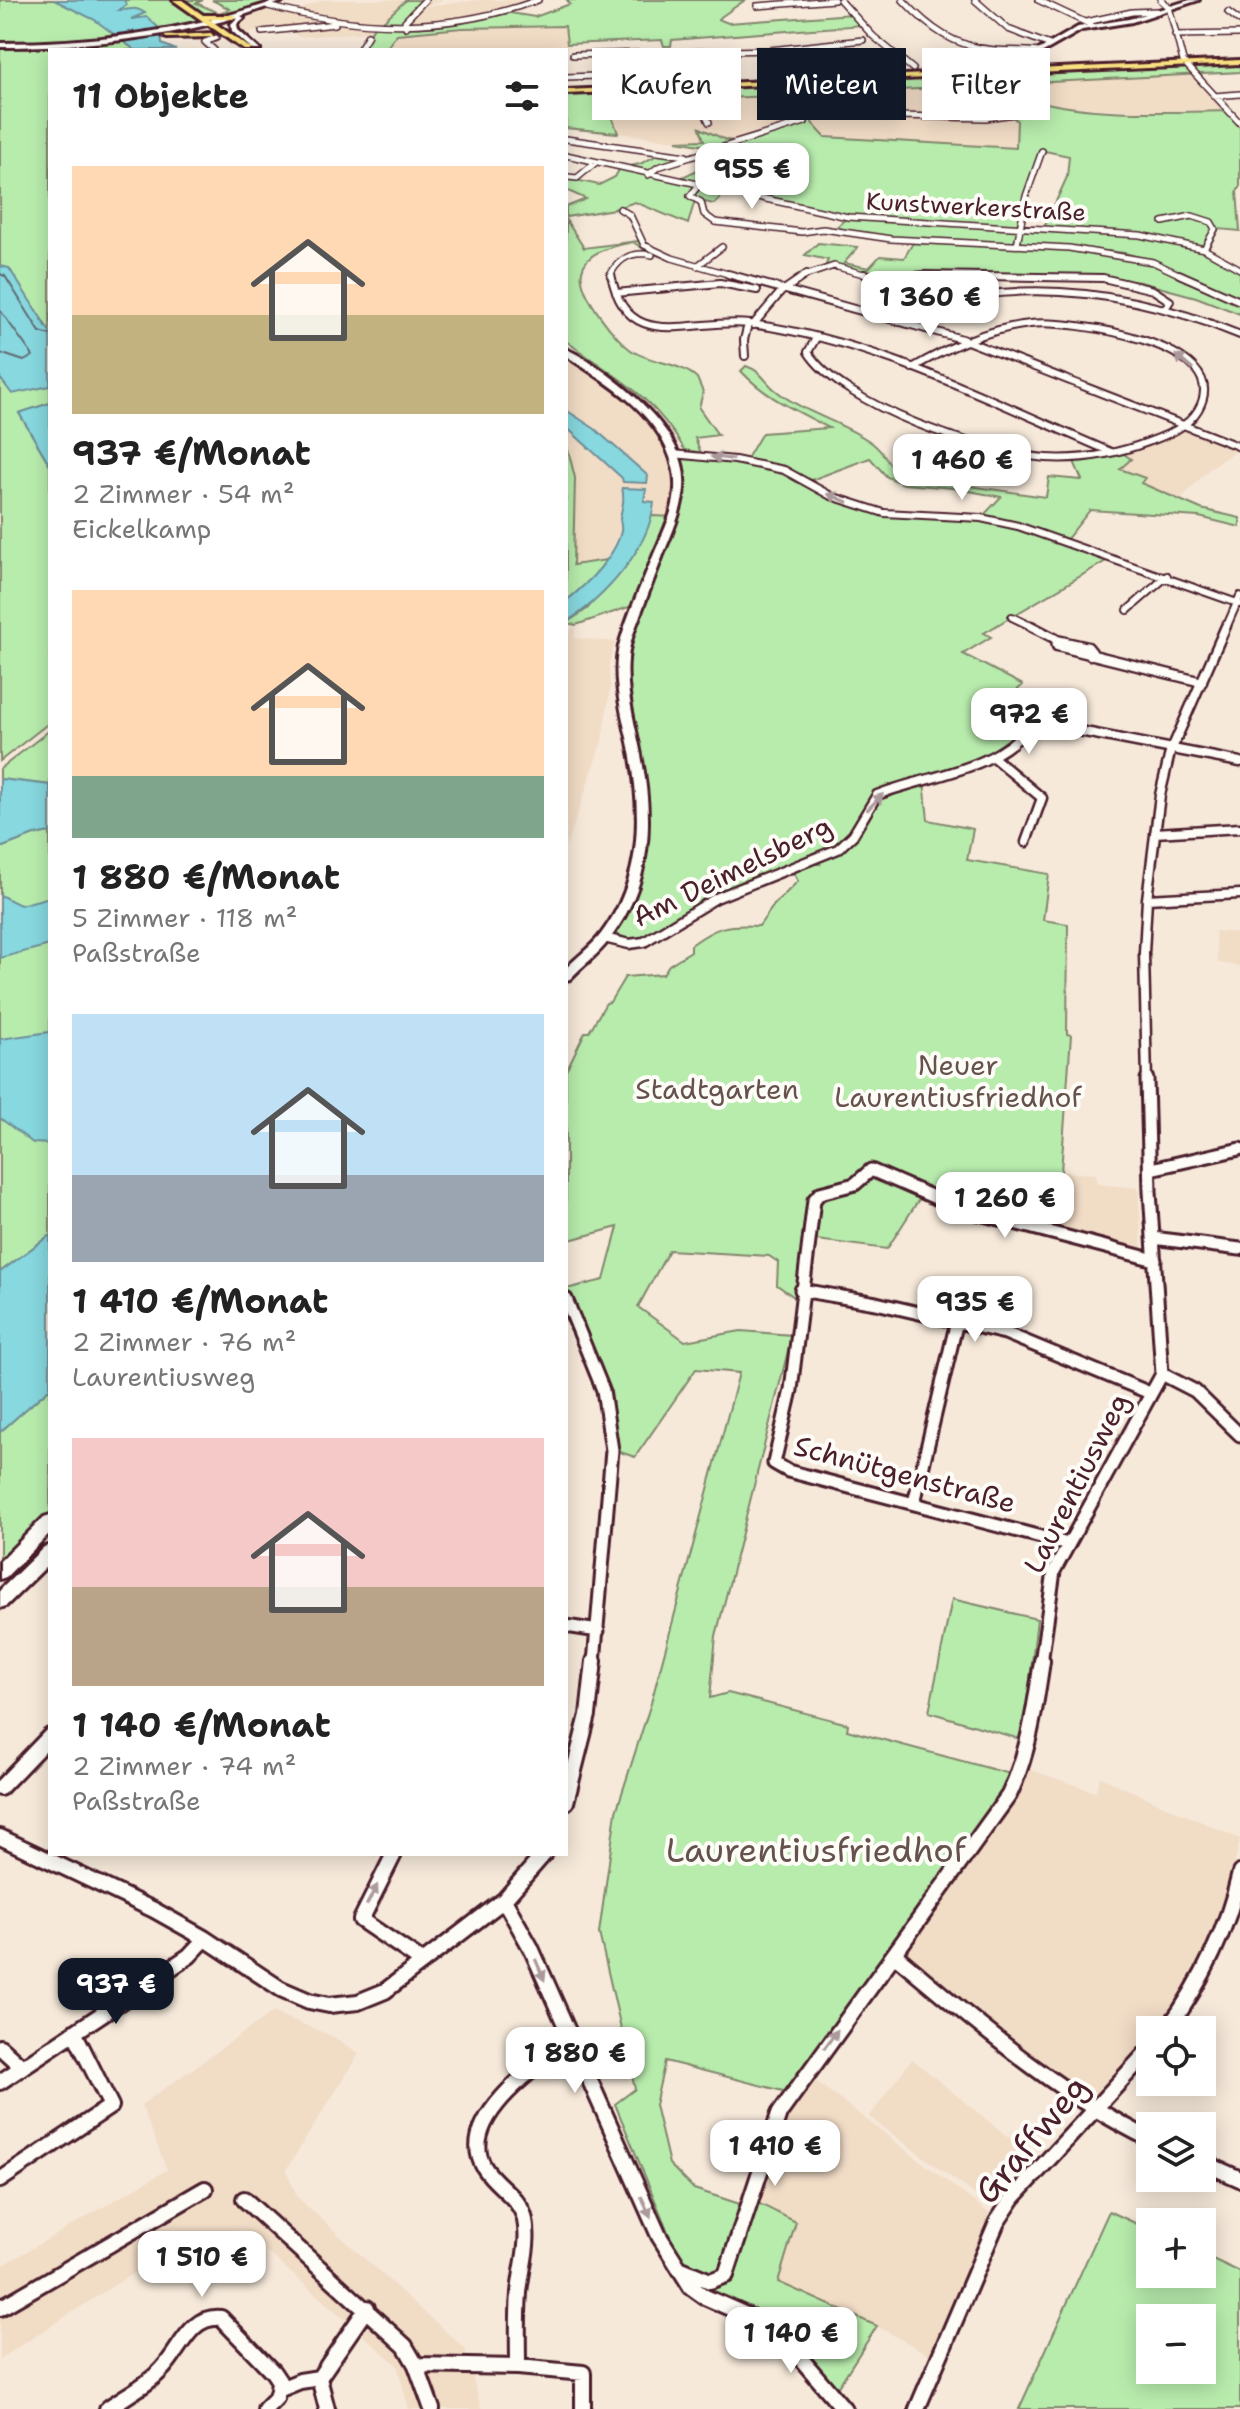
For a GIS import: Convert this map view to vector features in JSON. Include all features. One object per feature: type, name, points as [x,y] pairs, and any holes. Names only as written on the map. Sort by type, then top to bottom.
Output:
[{"type":"main road","points":[[168,0],[245,48]]},
{"type":"main road","points":[[177,0],[233,48]]},
{"type":"main road","points":[[0,46],[98,41],[179,32],[207,27],[284,0]]},
{"type":"main road","points":[[1045,48],[1089,24],[1126,22],[1196,0]]},
{"type":"main road","points":[[0,46],[73,47],[167,36],[237,17]]},
{"type":"main road","points":[[237,17],[235,31],[255,48]]},
{"type":"main road","points":[[1050,74],[1240,64]]},
{"type":"main road","points":[[741,88],[922,79]]},
{"type":"main road","points":[[568,94],[592,93]]},
{"type":"main road","points":[[568,353],[635,401],[673,454],[679,474],[678,505],[634,615],[621,669],[621,692],[636,755],[643,803],[645,833],[642,860],[611,940],[568,974]]},
{"type":"main road","points":[[0,1572],[48,1524]]},
{"type":"main road","points":[[0,1601],[48,1554]]},
{"type":"street","points":[[406,27],[405,21],[425,0]]},
{"type":"street","points":[[268,6],[349,22],[406,27],[474,20],[538,0]]},
{"type":"street","points":[[757,6],[837,0],[873,36],[913,69]]},
{"type":"street","points":[[903,0],[938,35],[954,43],[978,48]]},
{"type":"street","points":[[975,0],[1008,29],[1050,45]]},
{"type":"street","points":[[1038,0],[1089,24]]},
{"type":"street","points":[[1161,0],[1169,7],[1175,35],[1188,67],[1240,123]]},
{"type":"street","points":[[1228,12],[1240,20]]},
{"type":"street","points":[[262,32],[349,22]]},
{"type":"street","points":[[207,27],[205,42],[212,48]]},
{"type":"street","points":[[1175,35],[1240,34]]},
{"type":"street","points":[[360,48],[368,35]]},
{"type":"street","points":[[741,51],[863,40]]},
{"type":"street","points":[[573,55],[592,55]]},
{"type":"street","points":[[568,77],[592,76]]},
{"type":"street","points":[[1214,96],[1240,94]]},
{"type":"street","points":[[648,175],[658,167],[805,122]]},
{"type":"street","points":[[568,139],[599,145],[635,146],[689,157]]},
{"type":"street","points":[[1017,245],[1018,226],[1035,162],[1042,151]]},
{"type":"street","name":"Kunstwerkerstraße","points":[[568,156],[817,210],[887,221],[1134,234],[1204,249],[1240,269]]},
{"type":"street","points":[[568,163],[575,158]]},
{"type":"street","points":[[568,177],[577,178],[595,163]]},
{"type":"street","points":[[699,185],[690,196],[701,202],[708,219],[802,232],[823,229],[891,239],[1077,249],[1148,260],[1240,301]]},
{"type":"street","points":[[620,209],[630,215],[644,245],[689,264],[962,339],[1240,447]]},
{"type":"street","points":[[817,210],[817,224],[823,229]]},
{"type":"street","points":[[1163,222],[1192,216],[1211,222],[1215,229],[1204,249]]},
{"type":"street","points":[[697,266],[722,247]]},
{"type":"street","points":[[689,264],[673,263],[642,252],[629,256],[611,270],[610,282],[626,314],[645,325],[751,325],[816,338],[912,368],[1111,452]]},
{"type":"street","points":[[745,356],[744,340],[751,325],[778,296],[818,268],[840,268],[884,279],[1025,275],[1116,280],[1139,284],[1163,294],[1170,301],[1166,307]]},
{"type":"street","points":[[616,293],[720,283],[778,296]]},
{"type":"street","points":[[900,322],[943,302],[1012,291],[1102,295],[1166,307],[1240,335]]},
{"type":"street","points":[[816,338],[808,352],[826,373],[867,398],[923,425],[986,447],[1025,456],[1069,458],[1111,452],[1146,442],[1181,425],[1201,405],[1201,382],[1180,357],[1141,338],[1096,326],[1050,323],[1006,327],[962,339],[912,368]]},
{"type":"street","points":[[673,454],[770,466],[798,476],[831,496],[872,510],[904,516],[981,518],[1046,534],[1239,601]]},
{"type":"street","points":[[1128,610],[1167,576]]},
{"type":"street","name":"Laurentiusweg","points":[[679,2268],[710,2281],[726,2275],[779,2114],[823,2048],[895,1955],[1000,1809],[1019,1776],[1032,1730],[1050,1583],[1068,1544],[1162,1374],[1153,1238],[1144,953],[1147,899],[1160,795],[1173,749],[1239,601]]},
{"type":"street","points":[[1012,617],[1056,639],[1057,646],[1202,682]]},
{"type":"street","name":"Am Deimelsberg","points":[[611,940],[644,942],[716,898],[838,849],[853,835],[877,795],[994,758],[1019,743],[1033,722],[1240,762]]},
{"type":"street","points":[[994,758],[1042,798],[1026,842]]},
{"type":"street","points":[[1155,833],[1240,828]]},
{"type":"street","points":[[1147,899],[1240,894]]},
{"type":"street","points":[[1151,1169],[1240,1149]]},
{"type":"street","name":"Schnütgenstraße","points":[[1068,1544],[782,1469],[774,1463],[791,1390],[801,1290],[816,1196],[847,1188],[871,1170],[961,1209],[1155,1260]]},
{"type":"street","points":[[1153,1238],[1240,1249]]},
{"type":"street","points":[[801,1290],[1005,1333],[1150,1393]]},
{"type":"street","points":[[568,1304],[603,1390],[612,1450],[588,1715],[568,1794]]},
{"type":"street","points":[[914,1503],[957,1321]]},
{"type":"street","points":[[1162,1374],[1195,1391],[1240,1435]]},
{"type":"street","points":[[568,1626],[598,1631]]},
{"type":"street","points":[[0,1788],[48,1738]]},
{"type":"street","points":[[0,1837],[120,1891],[296,1996],[336,2006],[371,1999],[423,1962],[504,1900],[542,1856]]},
{"type":"street","points":[[393,1856],[361,1920],[423,1962]]},
{"type":"street","points":[[1177,2016],[1190,1997],[1230,1917],[1240,1873]]},
{"type":"street","points":[[504,1900],[531,1948],[659,2236],[691,2287],[755,2319],[784,2339],[844,2409]]},
{"type":"street","points":[[0,2082],[189,1956],[205,1939]]},
{"type":"street","points":[[895,1955],[1073,2097],[1136,2132]]},
{"type":"street","points":[[0,2180],[111,2106],[74,2032]]},
{"type":"street","points":[[518,2367],[519,2294],[526,2225],[523,2211],[481,2162],[477,2142],[485,2118],[523,2078],[570,2041]]},
{"type":"street","points":[[0,2047],[22,2067]]},
{"type":"street","name":"Graffweg","points":[[917,2409],[997,2222],[1013,2198],[1136,2063]]},
{"type":"street","points":[[1216,2168],[1240,2179]]},
{"type":"street","points":[[0,2308],[205,2189]]},
{"type":"street","points":[[244,2199],[367,2308],[405,2346],[416,2365],[432,2409]]},
{"type":"street","points":[[278,2390],[300,2381],[319,2378],[367,2308]]},
{"type":"street","points":[[107,2409],[162,2370],[194,2325],[211,2317],[221,2318],[230,2326],[279,2381],[276,2398],[265,2409]]},
{"type":"street","points":[[416,2365],[518,2367],[583,2373],[583,2409]]},
{"type":"street","points":[[319,2378],[327,2409]]},
{"type":"shaded area","points":[[323,0],[406,0],[379,25],[375,25],[371,32],[298,37],[291,28],[241,34],[238,31],[241,20],[269,9],[342,23],[313,27],[348,23],[294,12]]},
{"type":"shaded area","points":[[424,0],[445,0],[422,7],[477,0],[538,0],[504,12],[397,26]]},
{"type":"shaded area","points":[[564,27],[566,48],[386,48],[397,34],[463,28]]},
{"type":"shaded area","points":[[1197,75],[1227,110],[1138,111],[1067,106],[1050,103],[1050,82]]},
{"type":"shaded area","points":[[922,88],[922,120],[1017,120],[1017,148],[825,137],[813,123],[813,120],[906,120],[906,89]]},
{"type":"shaded area","points":[[741,97],[757,97],[757,120],[797,120],[735,141],[700,129],[705,140],[677,141],[618,133],[613,120],[741,120]]},
{"type":"shaded area","points":[[568,354],[620,390],[655,425],[677,468],[673,517],[652,516],[654,503],[622,492],[625,496],[621,533],[606,560],[573,565],[575,478],[568,429],[622,478],[648,476],[595,429],[568,411]]},
{"type":"shaded area","points":[[1184,430],[1237,450],[1210,468],[1181,499],[1141,483],[1144,478],[1119,469],[1131,459],[1121,452]]},
{"type":"shaded area","points":[[576,627],[574,638],[615,642],[609,663],[610,690],[602,741],[568,842],[568,631]]},
{"type":"shaded area","points":[[1215,931],[1240,933],[1240,966],[1218,963]]},
{"type":"shaded area","points":[[1060,1172],[1096,1174],[1097,1184],[1138,1188],[1142,1248],[1057,1227]]},
{"type":"shaded area","points":[[1023,1767],[1095,1792],[1093,1800],[1100,1777],[1240,1839],[1223,1915],[1207,1955],[1170,2016],[1136,2016],[1136,2057],[1087,2109],[896,1955]]},
{"type":"shaded area","points":[[273,2012],[334,2037],[359,2054],[286,2170],[298,2198],[465,2349],[481,2409],[409,2409],[397,2365],[242,2230],[186,2239],[0,2359],[0,2267],[167,2170],[141,2105]]},
{"type":"shaded area","points":[[912,2059],[1029,2154],[989,2205],[869,2117]]},
{"type":"shaded area","points":[[805,2073],[990,2214],[983,2251],[937,2359],[877,2326],[778,2282],[752,2200],[773,2129]]},
{"type":"green space","points":[[0,0],[203,0],[196,3],[219,13],[230,9],[212,0],[273,0],[228,15],[208,17],[215,22],[120,39],[132,48],[48,48],[48,404],[19,413],[48,462],[48,724],[0,761]]},
{"type":"green space","points":[[406,0],[424,0],[398,25],[504,12],[535,17],[570,4],[567,0],[745,0],[718,19],[728,23],[853,14],[863,25],[672,40],[671,46],[664,46],[662,40],[567,44],[565,26],[462,28],[397,34],[386,48],[361,48],[375,25],[379,25]]},
{"type":"green space","points":[[1240,62],[1240,72],[1050,82],[1050,70]]},
{"type":"green space","points":[[922,76],[922,89],[906,90],[906,77]]},
{"type":"green space","points":[[757,83],[757,97],[741,97],[741,84]]},
{"type":"green space","points":[[592,91],[592,120],[613,120],[618,133],[568,128],[568,92]]},
{"type":"green space","points":[[1050,103],[1105,111],[1227,111],[1240,124],[1240,188],[1237,191],[1240,231],[1219,229],[1208,249],[1240,266],[1240,298],[1153,261],[1125,253],[889,238],[834,229],[849,216],[702,184],[726,192],[714,204],[695,200],[688,224],[635,202],[568,217],[568,206],[586,199],[568,191],[568,178],[599,185],[615,177],[620,168],[640,164],[665,151],[689,157],[657,167],[648,174],[676,180],[726,157],[722,153],[727,151],[723,149],[677,141],[704,140],[700,128],[735,141],[812,120],[825,137],[1016,148],[1016,120],[1050,120]],"holes":[[[1045,151],[1069,156],[1067,177],[1044,228],[1017,226],[1035,163]]]},
{"type":"green space","points":[[568,223],[584,248],[638,241],[652,252],[680,263],[648,252],[633,242],[610,247],[589,258],[582,271],[582,280],[600,316],[627,347],[642,356],[683,369],[697,378],[703,392],[699,408],[718,435],[695,438],[701,453],[685,450],[659,414],[617,377],[568,342]]},
{"type":"green space","points":[[818,243],[858,247],[844,263],[869,268],[880,256],[904,258],[913,243],[1068,249],[1150,263],[1240,302],[1240,314],[1196,297],[1140,282],[1106,279],[904,279],[825,267],[828,260],[805,255]]},
{"type":"green space","points":[[746,366],[759,373],[786,398],[872,443],[896,470],[907,477],[1046,497],[1049,477],[1082,480],[1073,459],[1121,452],[1131,459],[1120,469],[1145,478],[1141,483],[1201,509],[1240,518],[1240,527],[1199,517],[1090,510],[1066,540],[982,517],[1001,497],[953,488],[904,484],[887,477],[870,458],[806,482],[831,496],[884,514],[981,519],[1111,558],[984,633],[991,637],[963,654],[1023,685],[996,709],[1020,719],[1026,726],[992,756],[885,790],[844,840],[830,849],[710,898],[650,939],[632,941],[610,931],[624,911],[645,833],[629,723],[624,647],[679,505],[673,454],[745,462],[762,433],[829,428],[761,389],[741,371]]},
{"type":"green space","points":[[568,449],[575,478],[573,565],[606,560],[588,585],[568,600]]},
{"type":"green space","points":[[652,516],[673,517],[638,604],[576,625],[568,623],[587,609],[629,561]]},
{"type":"green space","points":[[48,732],[48,785],[0,779],[0,769]]},
{"type":"green space","points":[[924,780],[928,820],[973,829],[967,860],[1049,874],[1043,920],[1068,924],[1067,1034],[1071,1035],[1057,1227],[967,1204],[927,1187],[887,1249],[809,1239],[797,1299],[777,1285],[778,1262],[769,1256],[669,1250],[638,1307],[685,1341],[741,1331],[792,1335],[716,1636],[710,1698],[728,1693],[848,1724],[847,1730],[1018,1776],[791,2093],[665,2061],[655,2105],[669,2164],[694,2189],[749,2207],[752,2200],[796,2222],[778,2282],[877,2326],[834,2393],[798,2350],[705,2296],[692,2279],[724,2276],[691,2275],[676,2251],[615,2104],[635,2089],[599,1933],[616,1812],[651,1703],[739,1373],[696,1369],[635,1457],[614,1450],[605,1391],[568,1289],[604,1280],[618,1227],[568,1240],[568,1067],[585,1032],[589,1032],[625,977],[663,974],[669,965],[691,951],[691,945],[716,930],[739,925],[759,926],[774,905],[798,881],[791,869],[805,864],[820,864],[818,862],[851,843],[876,802]]},
{"type":"green space","points":[[48,832],[48,1236],[0,1272],[0,848]]},
{"type":"green space","points":[[48,1390],[48,1517],[0,1563],[0,1432]]},
{"type":"green space","points":[[952,1599],[1037,1619],[1023,1740],[929,1712]]},
{"type":"green space","points":[[1109,2211],[1136,2224],[1136,2288],[1216,2288],[1216,2261],[1240,2272],[1240,2409],[1019,2409]]},
{"type":"water","points":[[54,0],[124,0],[127,5],[119,10],[135,9],[145,13],[131,19],[147,17],[161,30],[162,44],[171,48],[132,48],[95,20]]},
{"type":"water","points":[[0,266],[9,268],[48,329],[48,386],[12,394],[0,378]]},
{"type":"water","points":[[48,404],[48,462],[19,413]]},
{"type":"water","points":[[568,411],[595,429],[648,476],[647,483],[623,482],[568,429]]},
{"type":"water","points":[[622,488],[646,489],[644,501],[654,502],[644,537],[623,571],[595,600],[568,621],[568,599],[599,570],[618,541]]},
{"type":"water","points":[[0,779],[48,785],[48,832],[0,848]]},
{"type":"water","points":[[0,895],[20,905],[48,898],[48,946],[0,958]]},
{"type":"water","points":[[48,1032],[48,1144],[33,1143],[0,1118],[0,1039]]},
{"type":"water","points":[[48,1236],[48,1390],[0,1432],[0,1272]]},
{"type":"park label","name":"Neuer Laurentiusfriedhof","points":[[958,1081]]},
{"type":"park label","name":"Stadtgarten","points":[[717,1089]]},
{"type":"park label","name":"Laurentiusfriedhof","points":[[816,1850]]}]
